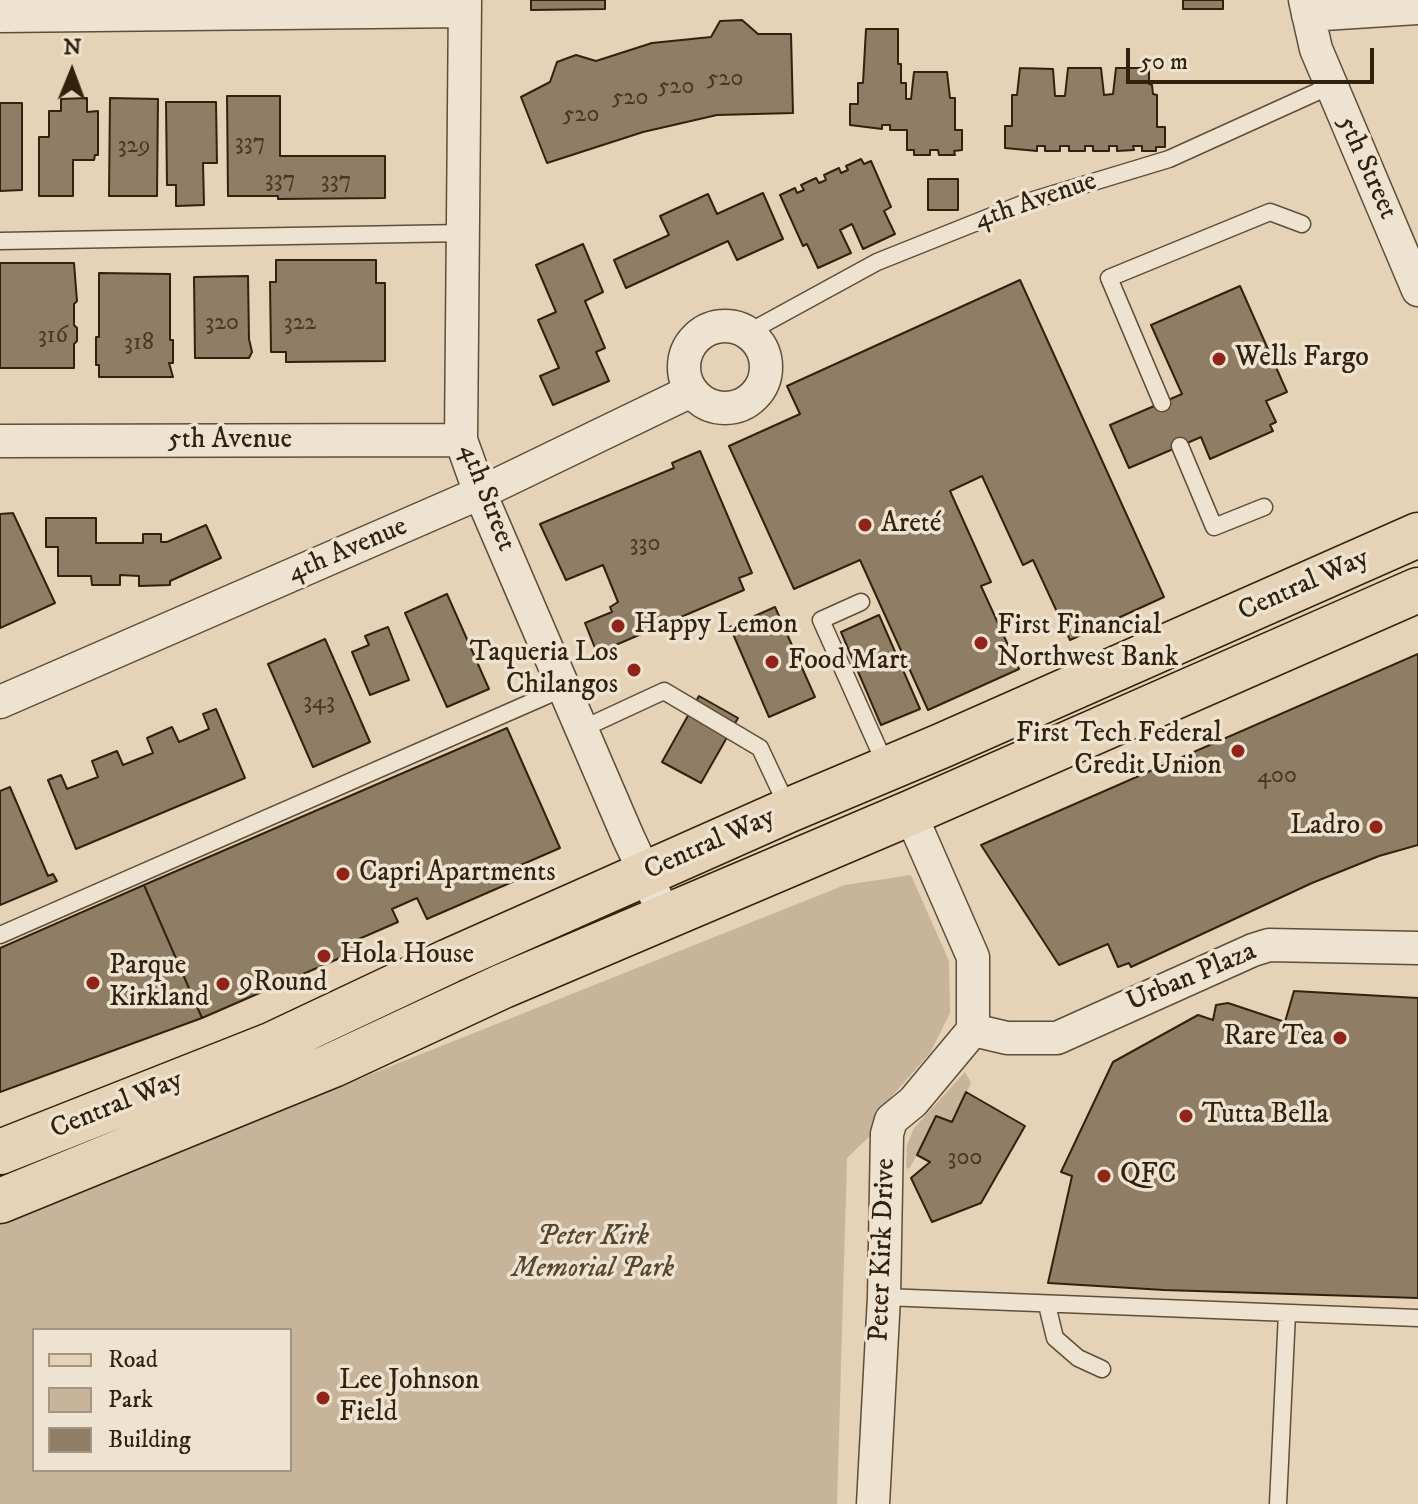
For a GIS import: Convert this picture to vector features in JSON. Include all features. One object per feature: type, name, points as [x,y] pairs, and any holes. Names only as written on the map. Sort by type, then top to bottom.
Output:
[{"type":"main road","name":"Central Way","points":[[0,1152],[273,1044],[449,961],[1418,535]]},
{"type":"main road","name":"Central Way","points":[[0,1201],[333,1065],[503,986],[910,813],[1418,590]]},
{"type":"street","points":[[0,16],[465,6]]},
{"type":"street","name":"4th Street","points":[[465,6],[461,440],[480,493],[665,916]]},
{"type":"street","points":[[1307,8],[1418,8]]},
{"type":"street","name":"5th Street","points":[[1307,8],[1316,49],[1330,86],[1418,290]]},
{"type":"street","points":[[729,326],[757,332],[766,361],[765,374],[752,398],[727,408],[713,406],[691,391],[685,379],[684,366],[686,352],[693,341],[716,327],[729,326]]},
{"type":"street","name":"4th Avenue","points":[[0,702],[480,493],[691,391]]},
{"type":"street","name":"5th Avenue","points":[[0,441],[461,440]]},
{"type":"street","points":[[910,813],[973,957],[973,1030]]},
{"type":"street","name":"Urban Plaza","points":[[973,1030],[1007,1038],[1057,1038],[1240,955],[1269,945],[1418,948]]},
{"type":"street","name":"Peter Kirk Drive","points":[[873,1504],[884,1297],[887,1134],[891,1120],[913,1102],[973,1030]]},
{"type":"lane","name":"4th Avenue","points":[[757,332],[877,262],[1027,202],[1169,159],[1330,86]]},
{"type":"lane","points":[[1162,403],[1109,278],[1270,212],[1302,224]]},
{"type":"lane","points":[[0,241],[464,233]]},
{"type":"lane","points":[[1180,446],[1214,527],[1264,507]]},
{"type":"lane","points":[[861,602],[821,620],[888,769]]},
{"type":"lane","points":[[0,935],[564,688]]},
{"type":"lane","points":[[582,729],[664,691],[760,748],[789,810]]},
{"type":"lane","points":[[884,1297],[1418,1318]]},
{"type":"lane","points":[[1047,1305],[1055,1338],[1078,1358],[1102,1369]]},
{"type":"lane","points":[[1278,1504],[1287,1313]]},
{"type":"green space","name":"Peter Kirk Memorial Park","points":[[911,875],[949,961],[950,1013],[930,1053],[886,1103],[869,1137],[847,1158],[837,1504],[0,1504],[0,1222],[845,885]]},
{"type":"green space","points":[[965,1072],[971,1083],[952,1122],[917,1155],[909,1169],[906,1167],[907,1145],[914,1128]]},
{"type":"building","points":[[531,0],[605,0],[605,9],[531,10]]},
{"type":"building","points":[[1183,0],[1223,0],[1223,9],[1183,9]]},
{"type":"building","points":[[742,20],[758,34],[791,34],[793,113],[717,115],[643,132],[547,163],[521,97],[550,82],[557,62],[576,55],[596,61],[652,43],[711,37],[720,21]]},
{"type":"building","points":[[866,29],[898,29],[898,64],[901,64],[901,83],[906,83],[906,99],[911,99],[914,72],[947,72],[950,98],[955,98],[955,130],[962,130],[962,150],[954,151],[955,155],[939,155],[938,150],[930,150],[930,155],[914,155],[914,150],[907,150],[907,130],[890,130],[890,125],[882,125],[882,129],[850,125],[850,104],[858,104],[858,83],[863,83]]},
{"type":"building","points":[[1020,68],[1053,69],[1055,96],[1065,96],[1068,68],[1101,68],[1104,95],[1113,94],[1116,68],[1149,68],[1149,84],[1152,85],[1153,94],[1157,95],[1157,127],[1165,127],[1165,147],[1156,147],[1156,151],[1142,151],[1142,146],[1117,151],[1117,146],[1109,146],[1109,151],[1093,151],[1093,146],[1085,146],[1085,151],[1069,151],[1069,146],[1060,146],[1060,151],[1045,151],[1045,146],[1037,146],[1037,151],[1005,148],[1005,126],[1012,126],[1012,95],[1017,95]]},
{"type":"building","points":[[227,96],[280,96],[280,156],[385,156],[385,198],[228,196]]},
{"type":"building","points":[[87,98],[87,112],[98,111],[98,155],[94,160],[73,160],[73,196],[39,196],[39,137],[49,137],[49,111],[61,111],[61,99]]},
{"type":"building","points":[[110,98],[158,99],[157,196],[109,196]]},
{"type":"building","points":[[166,102],[216,102],[217,163],[203,163],[204,205],[176,206],[176,185],[167,185]]},
{"type":"building","points":[[0,103],[22,103],[22,190],[0,191]]},
{"type":"building","points":[[861,159],[864,164],[871,161],[891,207],[884,211],[895,234],[863,249],[852,224],[840,230],[851,253],[818,268],[807,244],[803,246],[780,195],[795,188],[797,193],[804,190],[801,185],[816,178],[819,183],[826,180],[824,175],[839,168],[841,173],[848,170],[846,166]]},
{"type":"building","points":[[928,179],[958,179],[958,210],[928,210]]},
{"type":"building","points":[[763,193],[783,239],[737,260],[728,241],[626,288],[614,260],[669,235],[660,216],[708,194],[717,214]]},
{"type":"building","points":[[583,244],[603,292],[585,301],[605,348],[596,352],[609,381],[553,405],[540,376],[559,368],[538,320],[556,312],[536,265]]},
{"type":"building","points":[[276,260],[376,260],[376,283],[385,283],[385,361],[286,362],[286,352],[271,352],[270,282],[276,282]]},
{"type":"building","points":[[0,263],[74,263],[77,341],[74,344],[74,368],[0,368]]},
{"type":"building","points":[[99,273],[170,274],[173,363],[169,363],[173,377],[99,377],[96,337],[99,337]]},
{"type":"building","points":[[248,276],[252,352],[249,358],[195,358],[194,277]]},
{"type":"building","name":"Areté","points":[[1020,280],[1164,597],[1070,640],[1033,560],[1023,565],[982,476],[950,491],[991,582],[981,586],[1019,669],[928,710],[860,560],[794,589],[729,446],[800,414],[787,386]]},
{"type":"building","name":"Wells Fargo","points":[[1240,286],[1287,392],[1266,401],[1276,422],[1270,425],[1273,431],[1210,459],[1201,437],[1129,468],[1110,425],[1182,394],[1151,325]]},
{"type":"building","points":[[700,451],[752,573],[739,578],[744,590],[597,653],[585,623],[612,612],[610,607],[618,602],[603,565],[566,580],[540,524],[674,468],[672,463]]},
{"type":"building","points":[[13,513],[55,603],[0,628],[0,514]]},
{"type":"building","points":[[46,518],[96,518],[96,543],[143,543],[143,534],[161,534],[161,542],[167,542],[206,525],[221,558],[170,581],[170,585],[139,586],[139,576],[120,575],[120,585],[92,585],[91,576],[58,576],[58,547],[46,547]]},
{"type":"building","points":[[447,594],[489,689],[447,707],[405,613]]},
{"type":"building","name":"Food Mart","points":[[775,607],[815,697],[769,717],[730,627]]},
{"type":"building","points":[[879,615],[920,709],[881,725],[841,632]]},
{"type":"building","points":[[388,627],[409,680],[370,695],[352,652],[369,645],[365,636]]},
{"type":"building","points":[[325,639],[370,742],[313,767],[268,664]]},
{"type":"building","points":[[1418,654],[1418,845],[1379,856],[1312,883],[1131,967],[1129,963],[1118,967],[1108,944],[1059,965],[981,845]]},
{"type":"building","points":[[699,696],[738,718],[701,783],[662,762]]},
{"type":"building","points":[[216,709],[245,778],[76,849],[48,780],[61,775],[67,789],[98,777],[92,761],[117,751],[123,765],[153,753],[147,738],[172,727],[179,742],[209,729],[203,714]]},
{"type":"building","name":"Capri Apartments","points":[[507,728],[560,848],[514,868],[519,879],[427,919],[417,898],[392,909],[398,922],[352,942],[356,951],[202,1018],[144,885]]},
{"type":"building","points":[[10,787],[48,876],[53,874],[57,881],[0,905],[0,791]]},
{"type":"building","name":"Parque Kirkland","points":[[144,885],[202,1018],[0,1092],[0,948]]},
{"type":"building","points":[[1294,991],[1418,998],[1418,1298],[1048,1283],[1072,1176],[1061,1172],[1113,1062],[1198,1015],[1213,1020],[1216,1005],[1228,1003],[1285,1022]]},
{"type":"building","points":[[966,1092],[1025,1126],[981,1203],[932,1222],[911,1178],[930,1162],[917,1155],[936,1116],[952,1122]]},
{"type":"place","name":"Wells Fargo","points":[[1219,359]]},
{"type":"place","name":"Areté","points":[[865,525]]},
{"type":"place","name":"Happy Lemon","points":[[618,626]]},
{"type":"place","name":"First Financial Northwest Bank","points":[[981,643]]},
{"type":"place","name":"Food Mart","points":[[772,662]]},
{"type":"place","name":"Taqueria Los Chilangos","points":[[634,670]]},
{"type":"place","name":"First Tech Federal Credit Union","points":[[1238,751]]},
{"type":"place","name":"Ladro","points":[[1376,827]]},
{"type":"place","name":"Capri Apartments","points":[[343,874]]},
{"type":"place","name":"Hola House","points":[[324,956]]},
{"type":"place","name":"Parque Kirkland","points":[[93,983]]},
{"type":"place","name":"9Round","points":[[223,984]]},
{"type":"place","name":"Rare Tea","points":[[1340,1038]]},
{"type":"place","name":"Tutta Bella","points":[[1186,1116]]},
{"type":"place","name":"QFC","points":[[1104,1176]]},
{"type":"place","name":"Lee Johnson Field","points":[[323,1398]]}]
